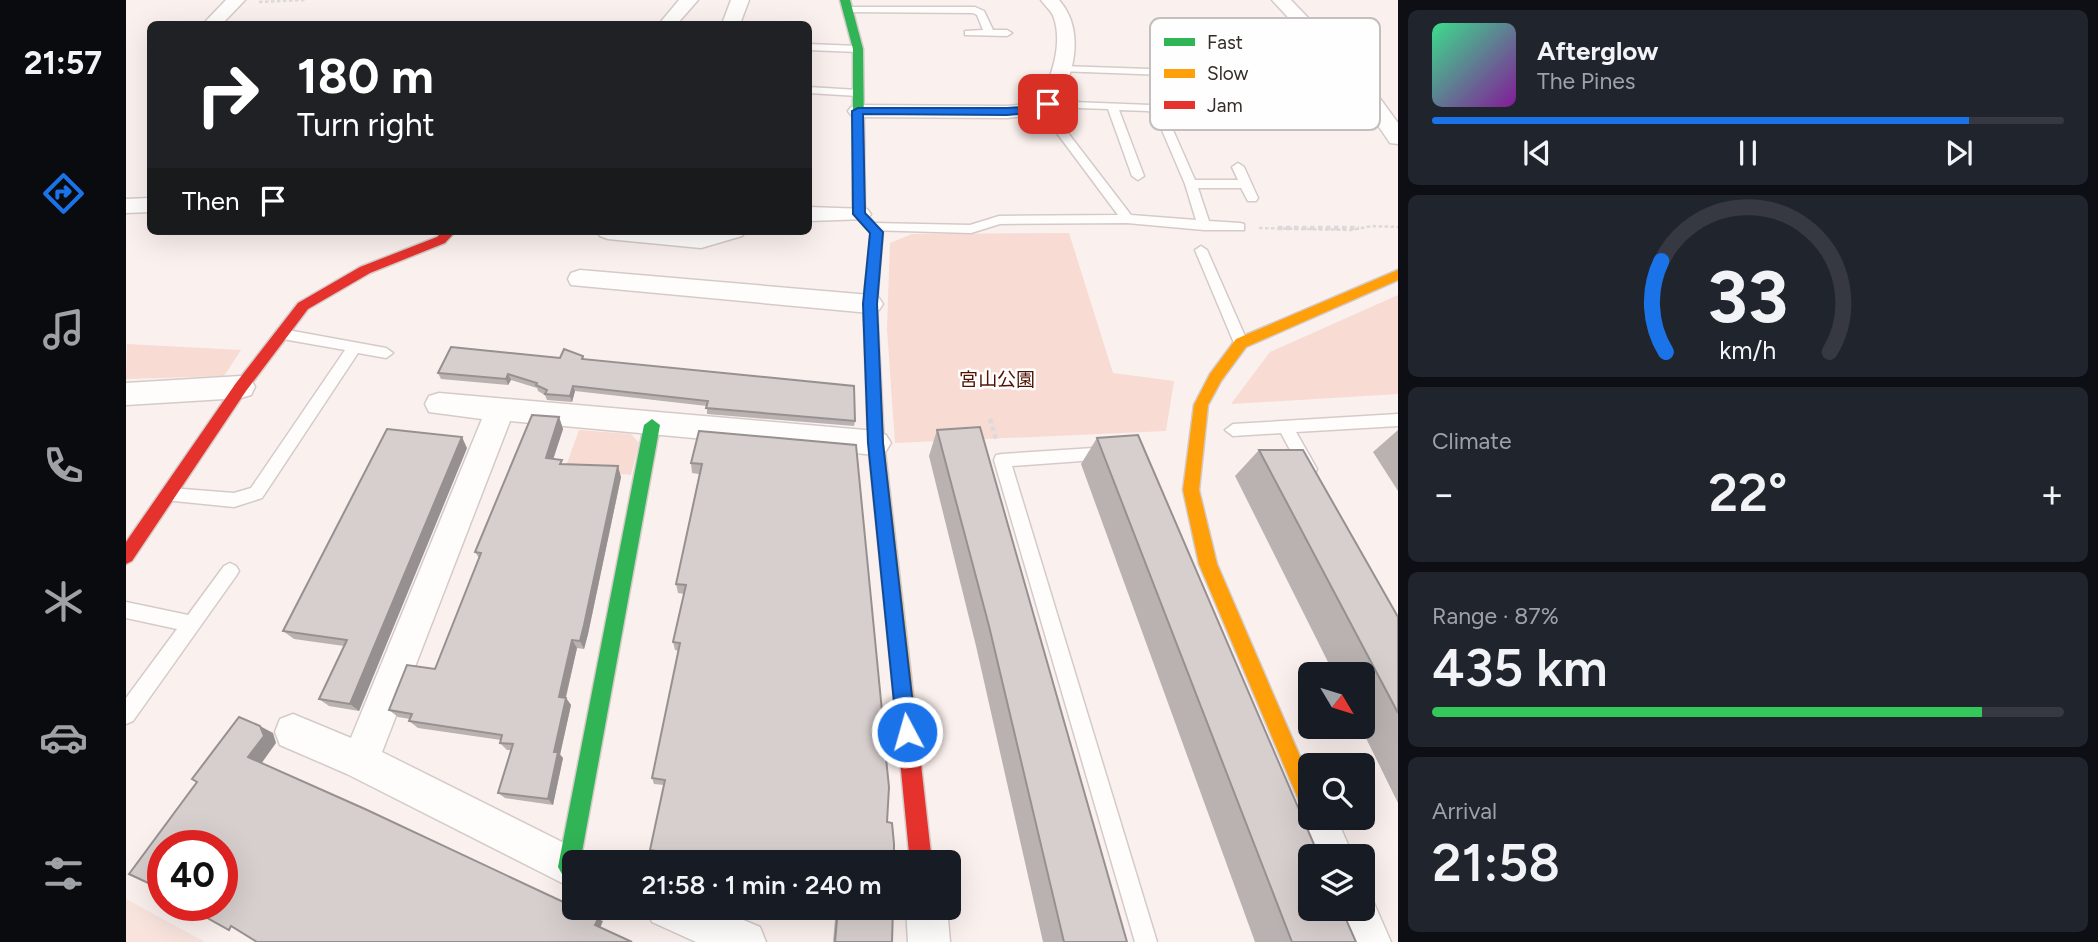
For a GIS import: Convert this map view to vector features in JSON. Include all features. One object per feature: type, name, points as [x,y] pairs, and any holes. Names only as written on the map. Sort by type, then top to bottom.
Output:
[{"type":"street","points":[[670,21],[688,0]]},
{"type":"street","points":[[732,21],[740,0]]},
{"type":"street","points":[[858,102],[1007,112],[1046,106],[1062,69],[1063,17],[1050,0]]},
{"type":"street","points":[[1281,0],[1298,18]]},
{"type":"street","points":[[216,21],[245,1]]},
{"type":"street","points":[[847,5],[858,49],[858,102],[866,220],[877,232],[870,304],[876,443],[920,850]]},
{"type":"street","points":[[1380,113],[1398,138]]},
{"type":"street","points":[[126,206],[147,205]]},
{"type":"street","points":[[812,214],[866,220]]},
{"type":"street","points":[[126,555],[241,387],[303,306],[365,270],[441,240],[446,235]]},
{"type":"street","points":[[649,235],[701,240],[719,235]]},
{"type":"street","points":[[1298,776],[1214,580],[1191,490],[1201,405],[1215,378],[1241,343],[1398,275]]},
{"type":"street","points":[[580,279],[870,304]]},
{"type":"street","points":[[126,394],[241,387]]},
{"type":"street","points":[[439,404],[876,443]]},
{"type":"street","points":[[360,761],[500,410]]},
{"type":"street","points":[[574,850],[652,425]]},
{"type":"street","points":[[293,732],[360,761],[562,863]]},
{"type":"street","points":[[694,920],[745,942]]},
{"type":"street","points":[[927,920],[929,942]]},
{"type":"street","points":[[1361,921],[1370,942]]},
{"type":"lane","points":[[847,5],[934,4],[975,10],[981,13],[989,33]]},
{"type":"lane","points":[[968,33],[1007,33]]},
{"type":"lane","points":[[812,47],[858,49]]},
{"type":"lane","points":[[1062,69],[1150,72]]},
{"type":"lane","points":[[812,91],[858,102]]},
{"type":"lane","points":[[1046,106],[1150,108]]},
{"type":"lane","points":[[1046,106],[1127,219]]},
{"type":"lane","points":[[1112,106],[1138,176]]},
{"type":"lane","points":[[1168,130],[1191,184],[1204,226]]},
{"type":"lane","points":[[1238,167],[1252,198]]},
{"type":"lane","points":[[1191,184],[1246,184]]},
{"type":"lane","points":[[866,220],[971,229],[999,220],[1127,219],[1240,227]]},
{"type":"lane","points":[[1201,250],[1241,343]]},
{"type":"lane","points":[[282,334],[386,353]]},
{"type":"lane","points":[[166,495],[234,500],[256,493],[355,347]]},
{"type":"lane","points":[[1233,430],[1398,420]]},
{"type":"lane","points":[[1285,426],[1318,486]]},
{"type":"lane","points":[[1125,452],[1002,460],[1146,942]]},
{"type":"lane","points":[[126,714],[230,571]]},
{"type":"lane","points":[[1195,574],[1214,580]]},
{"type":"lane","points":[[126,610],[192,624]]},
{"type":"path","points":[[245,1],[307,0]]},
{"type":"path","points":[[1240,227],[1350,230],[1372,226],[1398,227]]},
{"type":"shaded area","points":[[126,899],[147,910],[147,921],[166,921],[205,942],[126,942]]},
{"type":"green space","name":"宮山公園","points":[[1069,233],[1113,373],[1174,381],[1166,431],[895,443],[887,329],[890,243],[912,234]]},
{"type":"green space","points":[[1398,295],[1398,394],[1231,404],[1270,352]]},
{"type":"green space","points":[[127,344],[241,350],[224,376],[126,379]]},
{"type":"green space","points":[[579,430],[631,434],[639,443],[631,475],[565,469]]},
{"type":"building","points":[[451,347],[560,358],[564,349],[583,356],[582,359],[854,386],[855,421],[706,408],[708,401],[573,386],[570,396],[545,394],[547,390],[536,385],[537,383],[508,374],[506,379],[438,373]]},
{"type":"building","points":[[532,415],[559,417],[546,458],[562,460],[560,464],[618,466],[580,641],[572,640],[559,697],[566,698],[554,752],[558,752],[548,799],[498,793],[513,744],[500,743],[502,735],[409,721],[412,714],[389,710],[407,665],[435,669],[481,553],[475,552]]},
{"type":"building","points":[[980,427],[1127,942],[1064,942],[989,626],[937,430]]},
{"type":"building","points":[[387,429],[462,437],[350,704],[319,699],[347,640],[283,631]]},
{"type":"building","points":[[699,431],[856,445],[885,742],[884,758],[889,787],[887,822],[892,823],[894,850],[650,850],[665,780],[652,778],[680,643],[673,642],[686,585],[676,584],[702,464],[691,463]]},
{"type":"building","points":[[1138,435],[1298,807],[1298,830],[1308,830],[1314,844],[1298,844],[1298,921],[1347,921],[1356,942],[1292,942],[1097,438]]},
{"type":"building","points":[[1259,450],[1303,450],[1398,617],[1398,713],[1376,671],[1376,662],[1371,662]]},
{"type":"building","points":[[239,717],[260,726],[264,736],[248,757],[562,901],[562,920],[598,920],[595,925],[632,942],[257,942],[231,926],[229,930],[213,921],[238,921],[238,830],[162,830],[197,782],[192,779]]},
{"type":"building","points":[[147,850],[147,882],[129,874]]},
{"type":"building","points":[[837,920],[893,920],[892,942],[835,942]]},
{"type":"traffic: fast","points":[[845,0],[858,49],[859,214],[877,232],[870,304],[871,326]]},
{"type":"traffic: fast","points":[[572,850],[652,425]]},
{"type":"traffic: slow","points":[[1298,775],[1208,564],[1191,490],[1201,405],[1215,378],[1241,343],[1398,275]]},
{"type":"traffic: slow","points":[[871,326],[876,443],[906,719]]},
{"type":"traffic: jam","points":[[126,556],[241,387],[303,306],[365,270],[441,240],[446,235]]},
{"type":"traffic: jam","points":[[906,719],[920,850]]},
{"type":"route","points":[[907,732],[876,443],[870,304],[877,232],[859,214],[858,111],[1007,112],[1044,109],[1048,104]]}]
